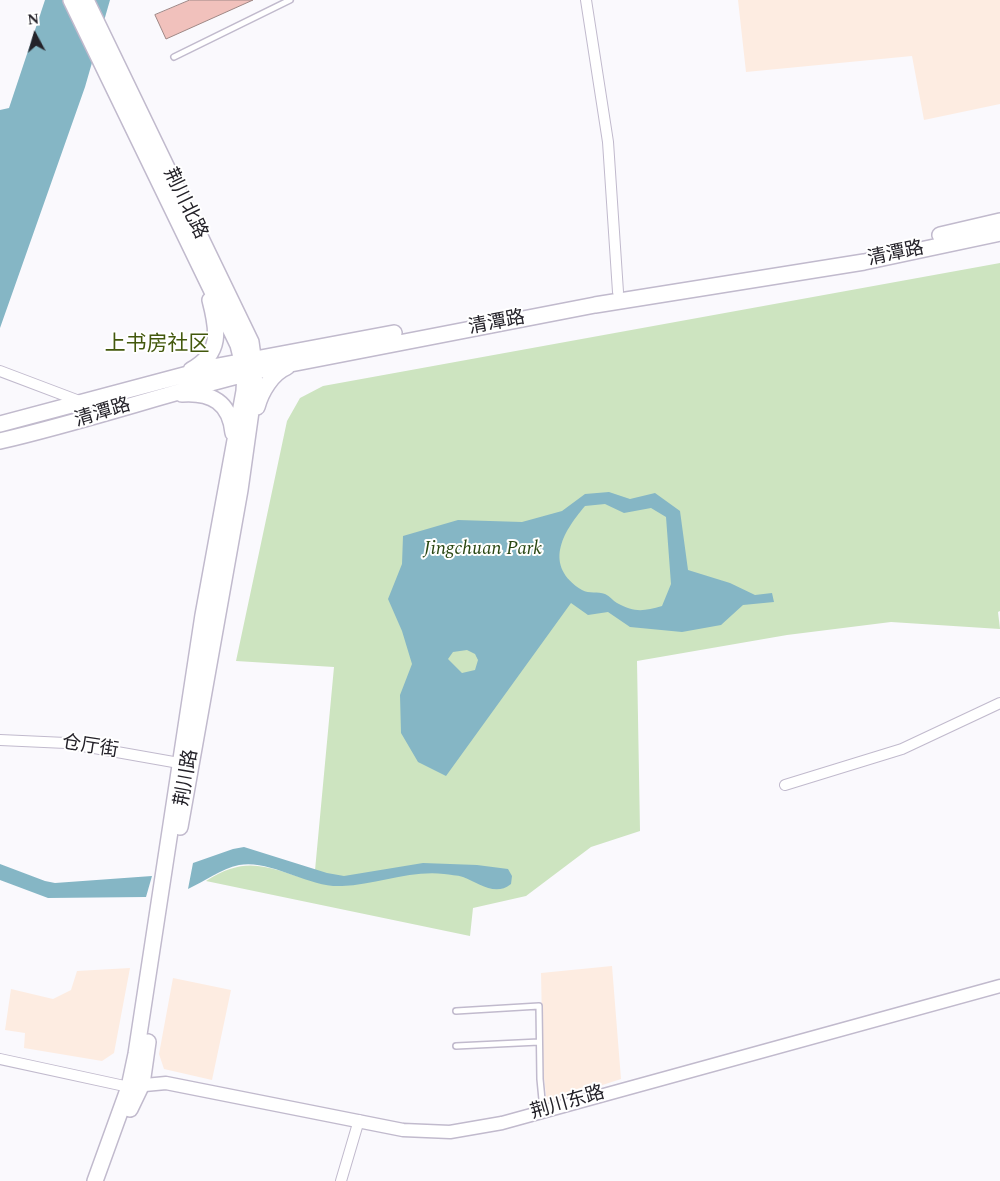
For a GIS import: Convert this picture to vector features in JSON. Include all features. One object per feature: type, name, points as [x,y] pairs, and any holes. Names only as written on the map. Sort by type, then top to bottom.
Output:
[{"type":"main road","name":"荆川北路","points":[[71,0],[249,366]]},
{"type":"main road","name":"荆川北路","points":[[86,0],[251,342],[249,366]]},
{"type":"main road","name":"清潭路","points":[[0,441],[61,426],[166,395],[249,366],[618,292],[864,252],[1000,221]]},
{"type":"main road","name":"清潭路","points":[[0,424],[182,375],[249,366],[300,362],[595,305],[864,262],[1000,233]]},
{"type":"main road","points":[[182,375],[200,365],[212,352],[217,338],[204,274]]},
{"type":"main road","points":[[240,445],[259,398],[272,378],[283,368],[300,362]]},
{"type":"main road","name":"荆川路","points":[[106,1181],[130,1108],[135,1086],[173,864],[240,445],[249,366]]},
{"type":"main road","points":[[166,395],[193,394],[217,400],[229,412],[240,445]]},
{"type":"main road","name":"荆川路","points":[[95,1181],[135,1086],[136,1054],[202,615],[240,445]]},
{"type":"street","points":[[586,0],[608,142],[618,292]]},
{"type":"street","points":[[0,371],[82,402]]},
{"type":"street","points":[[785,785],[902,749],[1000,703]]},
{"type":"street","name":"仓厅街","points":[[0,740],[66,743],[179,762]]},
{"type":"street","name":"荆川东路","points":[[135,1086],[166,1083],[403,1130],[450,1132],[502,1123],[1000,986]]},
{"type":"street","points":[[0,1059],[135,1086]]},
{"type":"street","points":[[341,1181],[359,1120]]},
{"type":"lane","points":[[174,57],[290,0]]},
{"type":"lane","points":[[456,1011],[539,1006],[543,1111]]},
{"type":"lane","points":[[456,1046],[539,1042]]},
{"type":"shaded area","points":[[738,0],[1000,0],[1000,104],[924,120],[912,56],[746,72]]},
{"type":"shaded area","points":[[612,966],[621,1079],[547,1103],[543,1070],[541,973]]},
{"type":"shaded area","points":[[130,968],[114,1053],[102,1061],[24,1048],[25,1033],[5,1030],[11,989],[53,999],[71,990],[77,971]]},
{"type":"shaded area","points":[[173,978],[231,990],[212,1080],[164,1069],[159,1054]]},
{"type":"green space","name":"Jingchuan Park","points":[[1000,263],[1000,611],[998,612],[1000,629],[891,622],[787,635],[637,661],[640,831],[591,847],[526,896],[473,908],[470,936],[206,881],[221,872],[235,868],[259,866],[314,881],[334,667],[236,661],[287,421],[300,398],[323,386]]},
{"type":"water","points":[[45,0],[110,0],[85,87],[0,328],[0,110],[9,108]]},
{"type":"water","points":[[609,492],[630,499],[655,493],[680,511],[688,570],[730,583],[755,595],[772,593],[774,602],[743,605],[721,625],[682,632],[630,627],[608,612],[588,615],[571,603],[446,776],[418,762],[401,733],[400,695],[412,664],[402,631],[388,599],[402,564],[403,536],[458,520],[522,522],[562,511],[585,494]],"holes":[[[605,504],[624,513],[651,508],[666,517],[671,584],[662,606],[645,610],[634,610],[617,603],[605,594],[582,590],[570,581],[563,571],[560,549],[569,527],[585,506]],[[467,650],[475,654],[478,660],[475,670],[462,673],[448,659],[453,652]]]},
{"type":"water","points":[[244,847],[327,873],[344,876],[423,863],[477,865],[508,869],[512,876],[511,884],[499,889],[487,888],[461,876],[431,873],[342,886],[316,883],[264,866],[251,864],[226,869],[188,889],[193,863]]},
{"type":"water","points":[[0,864],[55,883],[152,876],[146,897],[48,898],[0,880]]},
{"type":"building","points":[[190,0],[253,0],[166,39],[155,15]]},
{"type":"district","name":"上书房社区","points":[[157,346]]}]
